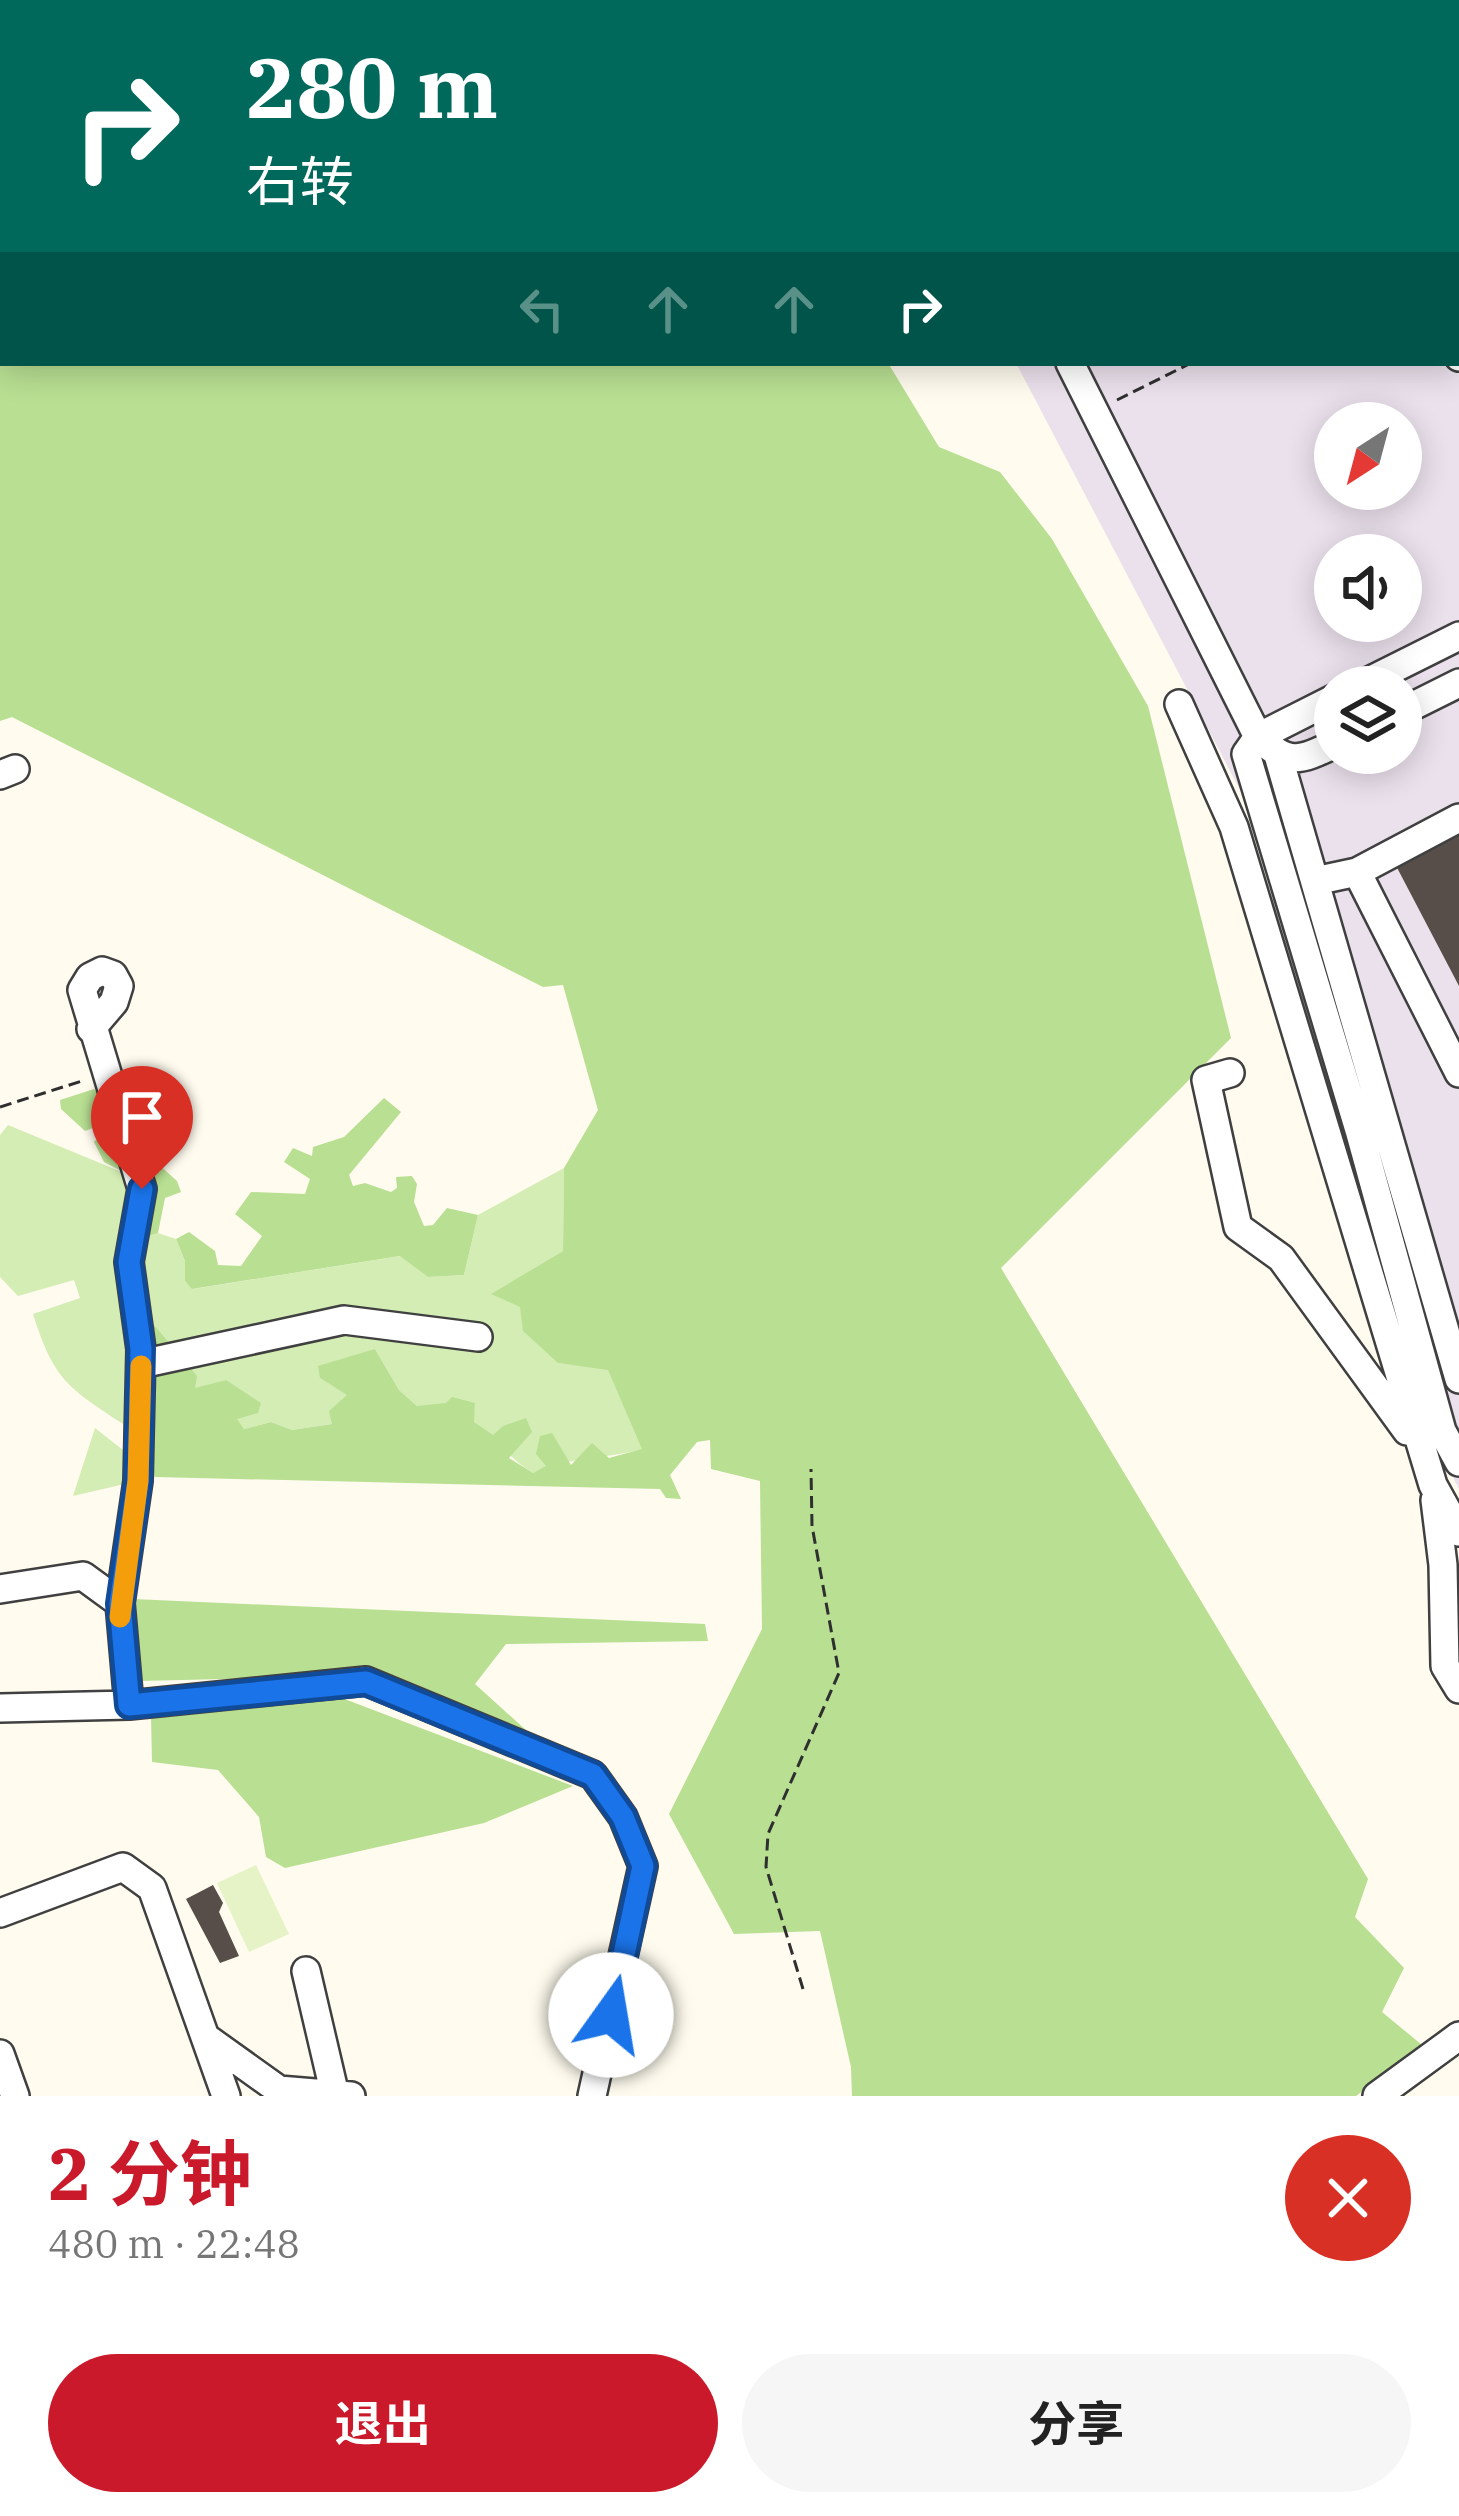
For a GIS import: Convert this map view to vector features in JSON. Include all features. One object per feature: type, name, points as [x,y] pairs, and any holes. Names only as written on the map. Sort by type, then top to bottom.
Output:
[{"type":"street","points":[[1071,366],[1268,746],[1315,881],[1459,1379]]},
{"type":"street","points":[[1399,666],[1459,636]]},
{"type":"street","points":[[1422,702],[1459,683]]},
{"type":"street","points":[[1179,704],[1234,827],[1433,1485],[1443,1565],[1445,1666],[1459,1689]]},
{"type":"street","points":[[1314,713],[1268,746],[1246,754],[1359,1130],[1442,1431],[1459,1462]]},
{"type":"street","points":[[1268,746],[1302,760],[1314,754]]},
{"type":"street","points":[[1315,881],[1357,872],[1459,818]]},
{"type":"street","points":[[1357,872],[1459,1073]]},
{"type":"street","points":[[91,1029],[142,1189],[129,1262],[141,1364],[138,1481],[120,1604],[129,1705]]},
{"type":"street","points":[[1230,1073],[1206,1080],[1238,1227],[1281,1258],[1401,1418],[1459,1532]]},
{"type":"street","points":[[141,1364],[344,1320],[478,1336]]},
{"type":"street","points":[[0,1589],[83,1576],[120,1604]]},
{"type":"street","points":[[0,1708],[129,1705],[366,1682],[593,1775],[623,1817],[643,1866],[592,2096]]},
{"type":"street","points":[[0,1913],[122,1867],[152,1888],[226,2096]]},
{"type":"street","points":[[306,1971],[335,2096]]},
{"type":"street","points":[[1377,2096],[1459,2036]]},
{"type":"street","points":[[205,2037],[274,2093],[351,2096]]},
{"type":"street","points":[[0,2054],[15,2096]]},
{"type":"path","points":[[1094,412],[1185,366]]},
{"type":"path","points":[[0,1107],[105,1075]]},
{"type":"path","points":[[803,1989],[766,1868],[768,1834],[839,1673],[812,1526],[811,1469]]},
{"type":"shaded area","points":[[1018,366],[1459,366],[1459,1489],[1433,1439],[1251,811]]},
{"type":"green space","points":[[0,366],[890,366],[939,447],[1000,472],[1052,539],[1148,706],[1231,1038],[1001,1268],[1368,1879],[1355,1917],[1404,1968],[1382,2012],[1422,2045],[1356,2096],[852,2096],[851,2067],[820,1931],[734,1934],[669,1814],[762,1629],[760,1481],[711,1469],[710,1440],[697,1442],[670,1475],[681,1499],[666,1498],[660,1489],[155,1477],[148,1460],[154,1325],[197,1376],[195,1388],[226,1380],[261,1403],[258,1413],[237,1419],[244,1429],[271,1422],[292,1430],[332,1424],[329,1411],[347,1395],[320,1378],[318,1366],[375,1349],[399,1390],[417,1406],[446,1403],[452,1397],[475,1403],[474,1422],[493,1435],[526,1418],[532,1432],[509,1458],[533,1473],[546,1466],[536,1454],[540,1436],[552,1433],[571,1465],[592,1443],[609,1458],[642,1449],[608,1370],[558,1363],[523,1331],[520,1307],[491,1294],[563,1251],[564,1168],[598,1110],[563,985],[543,987],[12,717],[0,721]]},
{"type":"green space","points":[[138,1071],[163,1116],[137,1124],[131,1136],[147,1142],[147,1154],[177,1181],[181,1192],[165,1198],[158,1233],[142,1238],[129,1175],[104,1162],[94,1142],[102,1133],[98,1126],[85,1131],[61,1109],[60,1100],[94,1089],[104,1101],[116,1083]]},
{"type":"green space","points":[[384,1098],[401,1112],[349,1175],[353,1186],[365,1183],[391,1192],[397,1188],[396,1177],[412,1176],[417,1184],[414,1202],[424,1226],[433,1225],[447,1208],[478,1215],[464,1275],[428,1277],[400,1256],[192,1289],[185,1281],[185,1261],[176,1239],[189,1232],[215,1251],[218,1265],[241,1266],[262,1236],[235,1214],[251,1192],[305,1194],[310,1179],[284,1162],[293,1148],[312,1156],[313,1147],[344,1137]]},
{"type":"green space","points":[[8,1125],[129,1175],[143,1237],[158,1233],[176,1239],[185,1261],[185,1281],[193,1289],[401,1256],[428,1277],[464,1275],[478,1215],[564,1168],[563,1251],[492,1294],[521,1307],[558,1363],[608,1369],[643,1449],[533,1473],[473,1422],[475,1404],[417,1406],[399,1390],[375,1349],[320,1378],[348,1395],[332,1424],[292,1430],[271,1422],[244,1429],[236,1419],[226,1380],[195,1389],[155,1326],[148,1460],[155,1477],[73,1496],[95,1428],[123,1450],[123,1424],[65,1380],[48,1354],[33,1314],[80,1298],[74,1280],[18,1296],[0,1277],[0,1135]]},
{"type":"green space","points":[[133,1599],[705,1624],[708,1641],[506,1644],[475,1684],[527,1731],[393,1675],[139,1681]]},
{"type":"green space","points":[[334,1695],[573,1786],[484,1823],[285,1868],[266,1857],[259,1817],[218,1770],[152,1762],[151,1716]]},
{"type":"green space","points":[[256,1865],[289,1934],[249,1952],[217,1883]]},
{"type":"building","points":[[1459,826],[1459,986],[1393,860]]},
{"type":"building","points":[[213,1885],[223,1903],[219,1912],[239,1956],[220,1963],[186,1899]]},
{"type":"slow traffic","points":[[120,1617],[138,1481],[141,1366]]},
{"type":"route","points":[[142,1189],[129,1262],[141,1349],[138,1481],[120,1604],[129,1705],[366,1682],[593,1775],[623,1817],[643,1866],[611,2015]]}]
